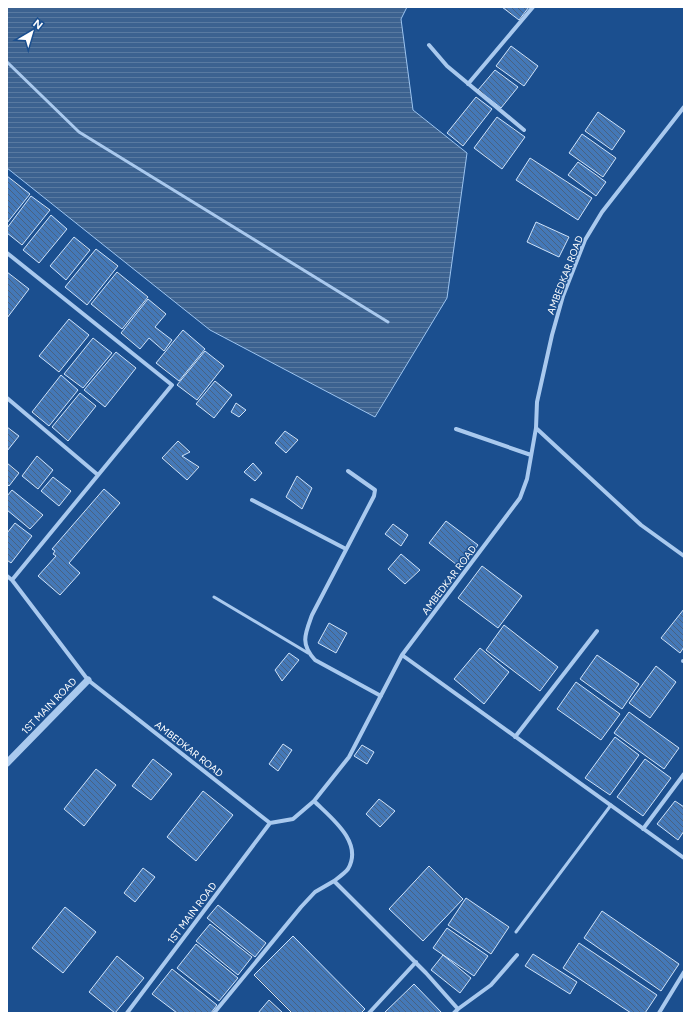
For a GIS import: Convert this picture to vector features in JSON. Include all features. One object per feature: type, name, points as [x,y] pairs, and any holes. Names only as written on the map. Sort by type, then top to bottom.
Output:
[{"type":"street","points":[[468,84],[533,7]]},
{"type":"street","points":[[429,45],[447,66],[524,130]]},
{"type":"street","name":"AMBEDKAR ROAD","points":[[7,576],[12,580],[88,680],[270,823],[294,819],[314,801],[348,757],[402,656],[520,498],[527,479],[536,428],[537,402],[552,334],[564,296],[585,240],[602,212],[684,107]]},
{"type":"street","points":[[7,253],[172,385],[12,580]]},
{"type":"street","points":[[7,398],[98,475]]},
{"type":"street","points":[[536,428],[642,525],[684,556]]},
{"type":"street","points":[[456,429],[531,455]]},
{"type":"street","points":[[348,471],[375,490],[312,615],[306,634],[305,644],[308,652],[315,660],[333,672],[381,696]]},
{"type":"street","points":[[252,500],[346,550]]},
{"type":"street","points":[[515,737],[597,631]]},
{"type":"street","points":[[402,656],[684,858]]},
{"type":"street","name":"1ST MAIN ROAD","points":[[7,763],[88,680]]},
{"type":"street","points":[[643,829],[684,774]]},
{"type":"street","points":[[214,1013],[301,907],[315,892],[334,881],[348,869],[352,853],[348,838],[314,801]]},
{"type":"street","name":"1ST MAIN ROAD","points":[[127,1013],[270,823]]},
{"type":"street","points":[[334,881],[416,962],[458,1009]]},
{"type":"street","points":[[454,1013],[491,985],[517,954]]},
{"type":"street","points":[[368,1013],[416,962]]},
{"type":"street","points":[[659,1013],[684,972]]},
{"type":"lane","points":[[7,62],[79,132],[388,322]]},
{"type":"lane","points":[[214,596],[308,652]]},
{"type":"lane","points":[[516,932],[610,805]]},
{"type":"water","points":[[7,7],[407,7],[401,19],[413,110],[467,153],[447,298],[375,417],[210,330],[7,168]]},
{"type":"building","points":[[502,7],[529,7],[519,20]]},
{"type":"building","points":[[511,46],[538,66],[524,86],[496,66]]},
{"type":"building","points":[[495,70],[518,87],[501,108],[478,90]]},
{"type":"building","points":[[476,97],[492,109],[463,146],[447,133]]},
{"type":"building","points":[[598,112],[625,131],[612,150],[585,131]]},
{"type":"building","points":[[497,117],[525,137],[502,169],[474,148]]},
{"type":"building","points":[[582,134],[616,158],[603,177],[569,153]]},
{"type":"building","points":[[530,158],[592,198],[578,220],[516,180]]},
{"type":"building","points":[[578,162],[606,182],[596,196],[568,175]]},
{"type":"building","points":[[7,176],[30,194],[7,223]]},
{"type":"building","points":[[31,196],[50,210],[22,245],[7,233],[7,228]]},
{"type":"building","points":[[51,215],[67,229],[39,263],[23,250]]},
{"type":"building","points":[[536,222],[569,237],[559,257],[527,242]]},
{"type":"building","points":[[74,237],[90,250],[66,280],[50,266]]},
{"type":"building","points":[[96,249],[118,266],[87,305],[65,287]]},
{"type":"building","points":[[7,272],[29,289],[7,318]]},
{"type":"building","points":[[117,272],[148,297],[122,329],[91,304]]},
{"type":"building","points":[[148,299],[166,314],[155,327],[172,340],[164,351],[149,338],[140,349],[121,333]]},
{"type":"building","points":[[69,319],[89,335],[59,372],[39,356]]},
{"type":"building","points":[[183,330],[205,349],[179,381],[156,363]]},
{"type":"building","points":[[93,338],[112,353],[83,388],[64,374]]},
{"type":"building","points":[[205,351],[224,366],[197,400],[177,385]]},
{"type":"building","points":[[116,352],[136,368],[105,407],[84,390]]},
{"type":"building","points":[[61,375],[78,390],[49,426],[32,412]]},
{"type":"building","points":[[215,381],[232,395],[214,418],[196,404]]},
{"type":"building","points":[[80,393],[96,406],[68,441],[52,427]]},
{"type":"building","points":[[236,403],[246,410],[239,417],[231,412]]},
{"type":"building","points":[[7,427],[19,436],[7,451]]},
{"type":"building","points":[[285,431],[298,440],[286,453],[275,443]]},
{"type":"building","points":[[178,441],[190,452],[182,456],[199,467],[187,480],[162,458]]},
{"type":"building","points":[[37,456],[53,470],[38,489],[22,476]]},
{"type":"building","points":[[7,463],[19,473],[9,486],[7,484]]},
{"type":"building","points":[[253,463],[262,473],[255,481],[244,472]]},
{"type":"building","points":[[297,476],[312,488],[302,509],[286,497]]},
{"type":"building","points":[[53,477],[71,491],[59,506],[41,491]]},
{"type":"building","points":[[104,489],[120,503],[69,563],[80,573],[60,595],[38,576],[56,556],[53,554],[55,551],[52,549]]},
{"type":"building","points":[[12,490],[43,515],[30,529],[7,510],[7,496]]},
{"type":"building","points":[[446,521],[478,545],[461,568],[429,543]]},
{"type":"building","points":[[15,523],[32,536],[11,563],[7,560],[7,533]]},
{"type":"building","points":[[393,524],[408,535],[401,546],[385,534]]},
{"type":"building","points":[[401,554],[420,570],[405,584],[388,569]]},
{"type":"building","points":[[482,566],[522,596],[498,628],[458,598]]},
{"type":"building","points":[[684,609],[684,647],[680,653],[661,638]]},
{"type":"building","points":[[329,623],[347,633],[336,653],[318,643]]},
{"type":"building","points":[[504,625],[558,667],[540,691],[486,650]]},
{"type":"building","points":[[480,648],[509,672],[484,704],[454,679]]},
{"type":"building","points":[[289,653],[299,660],[282,681],[275,670]]},
{"type":"building","points":[[597,655],[639,684],[622,709],[580,679]]},
{"type":"building","points":[[656,666],[676,682],[650,718],[629,703]]},
{"type":"building","points":[[576,682],[620,714],[601,740],[557,709]]},
{"type":"building","points":[[629,712],[679,748],[664,769],[614,733]]},
{"type":"building","points":[[615,737],[639,755],[610,795],[585,778]]},
{"type":"building","points":[[283,744],[292,750],[278,771],[269,764]]},
{"type":"building","points":[[362,745],[374,752],[367,764],[354,756]]},
{"type":"building","points":[[153,759],[172,774],[151,800],[132,786]]},
{"type":"building","points":[[645,759],[671,778],[643,816],[617,797]]},
{"type":"building","points":[[96,769],[116,785],[84,826],[64,809]]},
{"type":"building","points":[[203,791],[233,815],[196,861],[167,837]]},
{"type":"building","points":[[379,799],[395,811],[380,827],[366,814]]},
{"type":"building","points":[[675,801],[684,807],[684,831],[678,840],[657,824]]},
{"type":"building","points":[[429,866],[463,899],[423,941],[389,909]]},
{"type":"building","points":[[143,868],[155,877],[135,902],[124,893]]},
{"type":"building","points":[[466,898],[509,927],[491,954],[448,925]]},
{"type":"building","points":[[218,905],[266,943],[255,957],[207,918]]},
{"type":"building","points":[[65,907],[96,932],[63,973],[32,948]]},
{"type":"building","points":[[602,911],[679,964],[661,991],[584,938]]},
{"type":"building","points":[[210,924],[252,957],[238,975],[196,941]]},
{"type":"building","points":[[447,928],[488,956],[474,976],[433,948]]},
{"type":"building","points":[[293,936],[365,1009],[361,1013],[292,1013],[254,975]]},
{"type":"building","points":[[579,943],[657,995],[645,1013],[631,1013],[563,968]]},
{"type":"building","points":[[196,944],[238,978],[219,1001],[177,968]]},
{"type":"building","points":[[533,954],[577,982],[570,994],[525,966]]},
{"type":"building","points":[[443,955],[471,978],[460,993],[431,970]]},
{"type":"building","points":[[117,956],[144,978],[115,1013],[89,992]]},
{"type":"building","points":[[172,969],[217,1005],[211,1013],[177,1013],[152,994]]},
{"type":"building","points":[[414,984],[442,1013],[384,1013]]},
{"type":"building","points":[[269,1000],[283,1013],[258,1013]]}]
